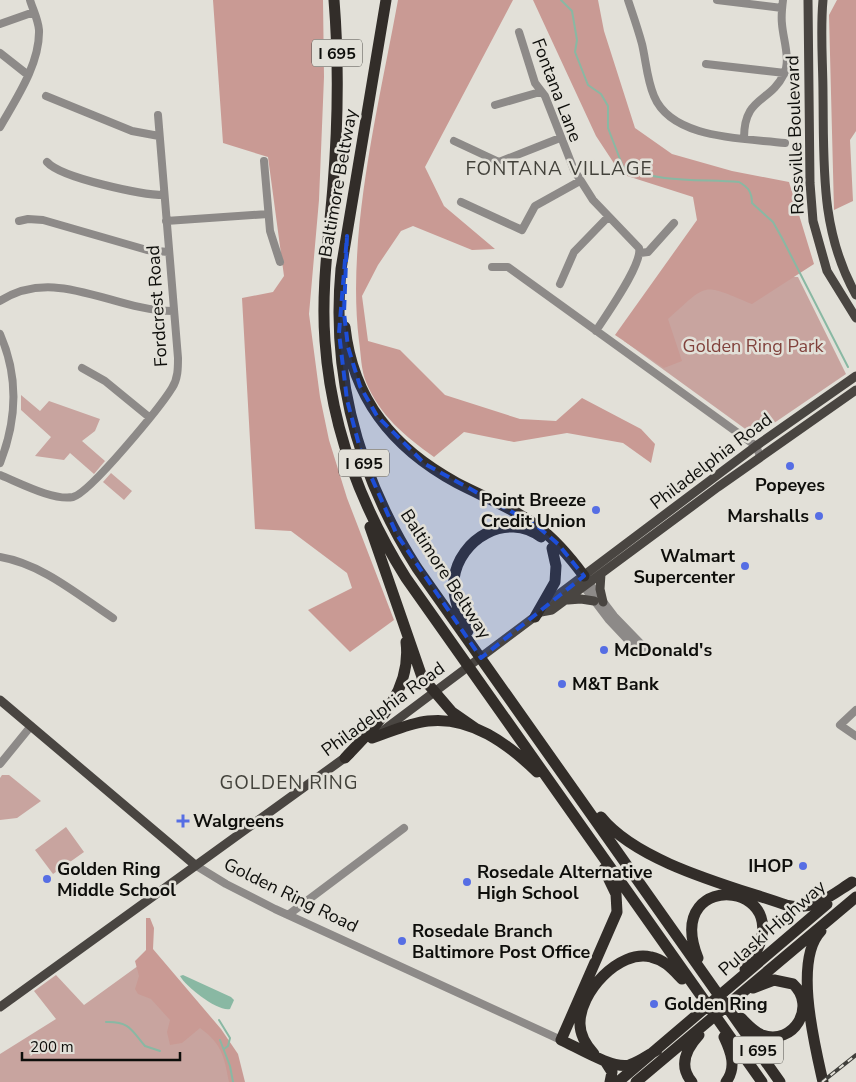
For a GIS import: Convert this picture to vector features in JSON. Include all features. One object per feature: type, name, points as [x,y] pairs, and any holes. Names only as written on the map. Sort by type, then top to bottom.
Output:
[{"type":"highway","points":[[330,0],[336,107]]},
{"type":"highway","name":"Baltimore Beltway","points":[[334,0],[338,79],[333,184],[325,281],[324,338],[328,377],[339,433],[364,503],[406,578],[700,996],[718,1015],[723,1030]]},
{"type":"highway","name":"Baltimore Beltway","points":[[386,0],[347,236],[340,285],[338,333],[347,400],[362,456],[375,492],[397,536],[707,979],[738,1018],[780,1082]]},
{"type":"highway","points":[[347,236],[344,313],[348,347],[360,386],[377,416],[403,446],[424,464],[536,525],[558,544],[584,581]]},
{"type":"highway","points":[[364,503],[370,529],[422,677],[452,712],[516,754],[561,797]]},
{"type":"highway","points":[[482,659],[460,615],[455,598],[455,573],[464,554],[481,536],[506,526],[529,529],[552,548],[584,581]]},
{"type":"highway","points":[[538,614],[555,582],[556,566],[552,548]]},
{"type":"highway","points":[[345,758],[382,718],[396,698],[406,666],[407,646],[404,623]]},
{"type":"highway","points":[[372,738],[428,721],[452,722],[475,728]]},
{"type":"highway","points":[[548,752],[606,824],[637,848],[661,860],[786,906],[800,908],[813,906],[855,882]]},
{"type":"highway","points":[[564,1042],[617,912],[616,894],[581,826]]},
{"type":"highway","points":[[765,973],[787,947],[855,882]]},
{"type":"highway","name":"Pulaski Highway","points":[[618,1082],[734,992],[855,882]]},
{"type":"highway","points":[[707,979],[691,935],[695,912],[705,900],[712,897],[725,894],[742,897],[754,906],[761,916],[763,933],[755,955],[734,992]]},
{"type":"highway","points":[[823,1082],[806,974],[807,958],[816,936],[852,900]]},
{"type":"highway","name":"Pulaski Highway","points":[[636,1082],[718,1015],[734,992],[765,973],[852,900]]},
{"type":"highway","points":[[564,1042],[592,992],[610,971],[624,961],[640,956],[652,957],[665,963],[700,996]]},
{"type":"highway","points":[[734,992],[774,980],[793,984],[803,1000],[802,1016],[798,1024],[784,1035],[768,1037],[761,1035],[738,1018]]},
{"type":"highway","points":[[581,1011],[581,1034],[612,1072],[610,1082]]},
{"type":"highway","points":[[692,1082],[684,1067],[686,1053],[718,1015]]},
{"type":"highway","points":[[723,1030],[732,1062],[732,1070],[726,1082]]},
{"type":"highway","name":"I 695","points":[[723,1030],[762,1082]]},
{"type":"highway","name":"Golden Ring Road","points":[[564,1042],[622,1066],[629,1065],[657,1050]]},
{"type":"main road","name":"Rossville Boulevard","points":[[808,0],[810,183],[813,221],[827,271],[855,318]]},
{"type":"main road","name":"Rossville Boulevard","points":[[823,0],[826,204],[836,253],[856,295]]},
{"type":"main road","points":[[853,377],[856,370]]},
{"type":"main road","name":"Philadelphia Road","points":[[0,1006],[434,693],[538,614],[547,603],[584,581],[756,446],[853,377]]},
{"type":"main road","name":"Philadelphia Road","points":[[538,614],[552,610],[565,601],[584,581],[601,574],[760,456],[854,392]]},
{"type":"main road","points":[[565,601],[581,598],[599,601],[601,574]]},
{"type":"main road","name":"Golden Ring Road","points":[[0,700],[195,865]]},
{"type":"street","points":[[0,127],[28,75],[38,40],[38,23],[30,0]]},
{"type":"street","points":[[628,0],[636,22],[650,86],[664,113],[674,121],[694,130],[785,143]]},
{"type":"street","points":[[717,0],[782,4],[786,61],[785,73],[749,110],[746,118],[744,138]]},
{"type":"street","points":[[0,24],[34,12]]},
{"type":"street","name":"Fontana Lane","points":[[519,32],[535,83],[540,92],[545,96],[560,138],[580,181],[608,217],[637,245],[640,253]]},
{"type":"street","points":[[0,53],[28,75]]},
{"type":"street","points":[[706,64],[785,73]]},
{"type":"street","points":[[495,105],[540,92]]},
{"type":"street","points":[[46,96],[132,131],[159,136]]},
{"type":"street","name":"Fordcrest Road","points":[[0,475],[57,496],[78,495],[88,488],[172,388],[176,378],[178,358],[158,115]]},
{"type":"street","points":[[454,141],[498,162],[560,138]]},
{"type":"street","points":[[264,161],[270,231],[280,262]]},
{"type":"street","points":[[47,162],[55,169],[70,175],[150,195],[164,195]]},
{"type":"street","points":[[460,202],[522,230],[535,206],[580,181]]},
{"type":"street","points":[[166,221],[268,214]]},
{"type":"street","points":[[560,284],[574,252],[608,217]]},
{"type":"street","points":[[19,221],[28,219],[43,220],[147,250],[168,252]]},
{"type":"street","points":[[596,331],[635,266],[640,253],[648,252],[674,223]]},
{"type":"street","points":[[492,266],[508,267],[756,446],[760,456]]},
{"type":"street","points":[[0,301],[24,289],[50,286],[144,309],[173,311]]},
{"type":"street","points":[[0,334],[8,356],[14,391],[13,422],[0,463]]},
{"type":"street","points":[[82,368],[105,381],[149,417]]},
{"type":"street","points":[[0,557],[21,562],[37,569],[113,618]]},
{"type":"street","points":[[584,581],[599,601],[609,620],[644,652]]},
{"type":"street","points":[[856,710],[840,725],[856,736]]},
{"type":"street","points":[[0,764],[31,726]]},
{"type":"street","points":[[288,915],[404,828]]},
{"type":"street","name":"Golden Ring Road","points":[[195,865],[226,884],[288,915],[564,1042]]},
{"type":"highlighted area","points":[[347,236],[344,313],[348,347],[360,386],[377,416],[425,464],[536,525],[558,544],[584,576],[481,658],[397,535],[362,456],[347,400],[339,333]]},
{"type":"green space","name":"Golden Ring Park","points":[[666,273],[798,277],[846,374],[755,436],[624,341]]},
{"type":"green space","points":[[21,395],[40,411],[49,401],[100,419],[95,431],[82,441],[105,461],[94,474],[70,453],[64,460],[35,456],[51,437],[21,410]]},
{"type":"green space","points":[[111,473],[132,491],[124,500],[103,482]]},
{"type":"green space","points":[[2,775],[9,775],[41,801],[17,818],[0,820],[0,778]]},
{"type":"green space","points":[[66,827],[84,852],[53,874],[35,850]]},
{"type":"green space","points":[[153,955],[186,995],[243,1082],[0,1082],[0,1054],[56,1019],[34,991],[56,975],[84,1005]]},
{"type":"shaded area","points":[[213,0],[323,0],[324,77],[319,200],[309,314],[320,397],[329,440],[347,498],[394,620],[350,652],[308,610],[352,588],[347,573],[291,531],[255,529],[242,298],[273,292],[284,276],[268,157],[223,143]]},
{"type":"shaded area","points":[[398,0],[513,0],[425,167],[444,206],[495,249],[472,250],[413,226],[401,231],[378,265],[362,296],[368,341],[400,350],[445,395],[520,419],[556,421],[582,398],[641,429],[655,444],[651,463],[623,443],[567,433],[514,442],[464,432],[434,457],[394,424],[378,405],[363,372],[356,300],[357,258],[366,170]]},
{"type":"shaded area","points":[[533,0],[598,0],[604,31],[635,128],[672,154],[732,171],[789,182],[814,264],[752,304],[723,292],[706,290],[699,292],[668,319],[682,361],[664,368],[615,335],[697,220],[693,197],[621,174],[596,136]]},
{"type":"shaded area","points":[[837,0],[856,0],[856,131],[850,140],[853,201],[834,210],[829,15]]},
{"type":"shaded area","points":[[146,918],[150,918],[154,928],[153,949],[221,1029],[238,1054],[245,1082],[229,1082],[218,1045],[200,1028],[182,1043],[170,1045],[167,1032],[170,1020],[151,999],[138,994],[135,989],[139,976],[135,961],[146,950]]},
{"type":"shaded area","points":[[183,975],[231,997],[234,1000],[230,1009],[218,1007],[203,998],[183,981],[180,976]]},
{"type":"waterway","points":[[561,0],[572,11],[577,40],[575,52],[588,85],[601,94],[608,106],[608,128],[623,167],[651,176],[739,182],[745,186],[749,190],[752,203],[773,222],[848,367]]},
{"type":"waterway","points":[[219,1020],[230,1038],[228,1046],[224,1049]]},
{"type":"waterway","points":[[106,1022],[125,1025],[130,1028],[145,1046],[160,1051]]},
{"type":"waterway","points":[[220,1040],[230,1066],[233,1082]]},
{"type":"railway","points":[[822,1082],[856,1055]]},
{"type":"place","name":"Popeyes","points":[[790,466]]},
{"type":"place","name":"Point Breeze Credit Union","points":[[596,510]]},
{"type":"place","name":"Marshalls","points":[[819,516]]},
{"type":"place","name":"Walmart Supercenter","points":[[745,566]]},
{"type":"place","name":"McDonald's","points":[[604,650]]},
{"type":"place","name":"M&T Bank","points":[[562,684]]},
{"type":"place","name":"Walgreens","points":[[183,821]]},
{"type":"place","name":"IHOP","points":[[803,866]]},
{"type":"place","name":"Golden Ring Middle School","points":[[47,879]]},
{"type":"place","name":"Rosedale Alternative High School","points":[[467,882]]},
{"type":"place","name":"Rosedale Branch Baltimore Post Office","points":[[402,941]]},
{"type":"place","name":"Golden Ring","points":[[654,1004]]},
{"type":"district","name":"FONTANA VILLAGE","points":[[559,168]]},
{"type":"district","name":"GOLDEN RING","points":[[289,782]]}]
